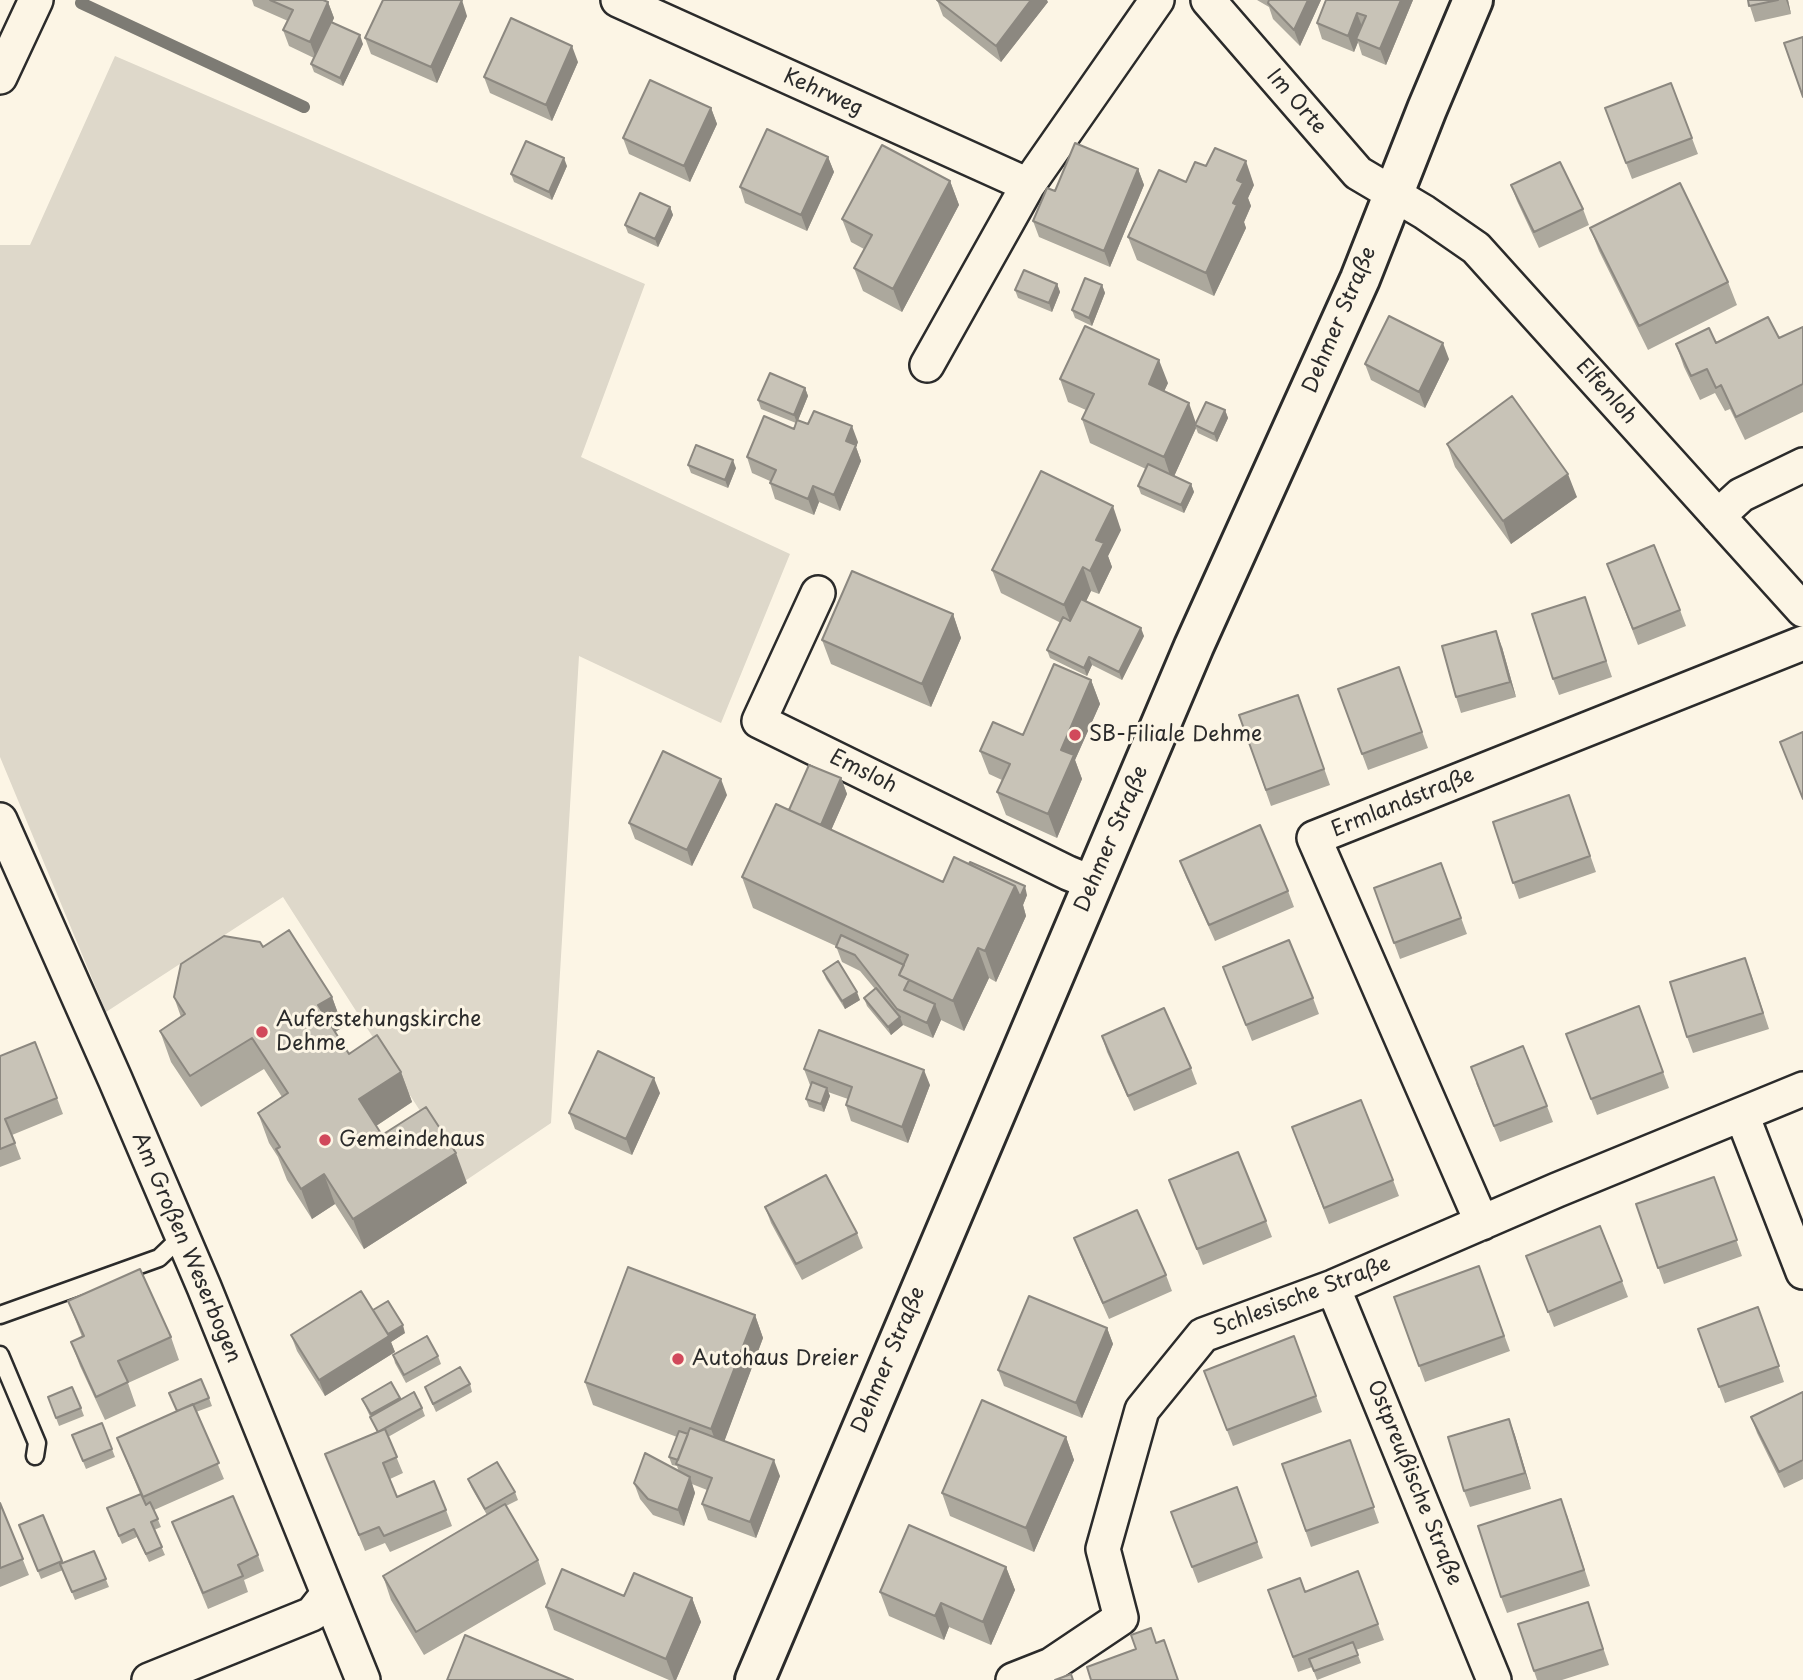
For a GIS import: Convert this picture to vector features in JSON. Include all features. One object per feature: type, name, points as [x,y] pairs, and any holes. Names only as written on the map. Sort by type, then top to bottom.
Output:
[{"type":"street","points":[[0,77],[36,0]]},
{"type":"street","name":"Kehrweg","points":[[618,0],[1028,185]]},
{"type":"street","points":[[927,365],[1028,185],[1157,0]]},
{"type":"street","name":"Im Orte","points":[[1208,0],[1358,173],[1393,193]]},
{"type":"street","name":"Dehmer Straße","points":[[755,1680],[958,1197],[1200,633],[1360,279],[1473,0]]},
{"type":"street","name":"Elfenloh","points":[[1393,193],[1476,248],[1803,610]]},
{"type":"street","points":[[1718,516],[1741,495],[1803,465]]},
{"type":"street","name":"Emsloh","points":[[818,593],[759,721],[1093,883]]},
{"type":"street","name":"Ermlandstraße","points":[[1482,1223],[1314,838],[1803,643]]},
{"type":"street","name":"Am Großen Weserbogen","points":[[0,820],[182,1236],[363,1680]]},
{"type":"street","name":"Schlesische Straße","points":[[1013,1680],[1051,1665],[1121,1618],[1103,1549],[1143,1410],[1203,1335],[1333,1287],[1803,1089]]},
{"type":"street","points":[[1742,1115],[1803,1272]]},
{"type":"street","name":"Ostpreußische Straße","points":[[1333,1287],[1494,1680]]},
{"type":"street","points":[[149,1680],[312,1614],[327,1595]]},
{"type":"lane","points":[[0,1315],[159,1258],[182,1236]]},
{"type":"lane","points":[[0,1355],[37,1443],[35,1456]]},
{"type":"shaded area","points":[[115,56],[645,284],[581,457],[790,554],[721,723],[579,656],[551,1123],[465,1181],[283,897],[106,1012],[0,757],[0,245],[30,245]]},
{"type":"building","points":[[270,0],[328,2],[310,42],[283,30],[293,10]]},
{"type":"building","points":[[383,0],[462,0],[431,67],[365,38]]},
{"type":"building","points":[[937,0],[1031,0],[996,46]]},
{"type":"building","points":[[1269,0],[1308,0],[1294,30],[1268,3]]},
{"type":"building","points":[[1326,0],[1401,0],[1380,49],[1356,39],[1366,16],[1357,13],[1348,36],[1317,23]]},
{"type":"building","points":[[1748,0],[1778,0],[1749,6]]},
{"type":"building","points":[[511,18],[572,46],[546,105],[484,77]]},
{"type":"building","points":[[331,22],[360,35],[340,78],[311,64]]},
{"type":"building","points":[[1803,37],[1803,97],[1784,43]]},
{"type":"building","points":[[650,80],[711,108],[684,166],[623,138]]},
{"type":"building","points":[[1671,83],[1692,138],[1626,163],[1605,108]]},
{"type":"building","points":[[767,129],[828,157],[801,215],[740,187]]},
{"type":"building","points":[[526,141],[564,158],[549,192],[511,174]]},
{"type":"building","points":[[1075,143],[1138,169],[1104,251],[1033,221],[1047,188],[1055,191]]},
{"type":"building","points":[[882,145],[950,181],[893,289],[854,268],[872,235],[842,219]]},
{"type":"building","points":[[1215,148],[1246,161],[1237,180],[1243,183],[1233,203],[1237,205],[1206,273],[1128,237],[1159,170],[1186,182],[1195,162],[1206,166]]},
{"type":"building","points":[[1560,162],[1583,209],[1534,232],[1511,185]]},
{"type":"building","points":[[1680,183],[1728,282],[1639,326],[1590,228]]},
{"type":"building","points":[[640,193],[670,207],[655,239],[625,225]]},
{"type":"building","points":[[1024,270],[1057,284],[1049,303],[1015,290]]},
{"type":"building","points":[[1085,278],[1102,285],[1089,318],[1072,310]]},
{"type":"building","points":[[1389,316],[1443,343],[1419,392],[1365,364]]},
{"type":"building","points":[[1768,317],[1779,338],[1803,327],[1803,384],[1736,417],[1721,385],[1716,388],[1707,369],[1691,376],[1676,344],[1709,328],[1716,343]]},
{"type":"building","points":[[1085,326],[1159,360],[1149,384],[1189,403],[1164,457],[1082,419],[1094,394],[1060,379]]},
{"type":"building","points":[[770,373],[805,388],[794,415],[758,400]]},
{"type":"building","points":[[1512,396],[1568,474],[1503,521],[1447,444]]},
{"type":"building","points":[[1206,402],[1225,410],[1214,434],[1195,425]]},
{"type":"building","points":[[814,411],[852,426],[846,441],[856,445],[834,495],[813,486],[808,499],[770,483],[776,470],[747,457],[764,416],[794,429],[797,420],[808,424]]},
{"type":"building","points":[[696,445],[733,460],[725,480],[688,465]]},
{"type":"building","points":[[1148,464],[1191,484],[1181,505],[1138,486]]},
{"type":"building","points":[[1041,471],[1113,506],[1096,540],[1104,543],[1090,571],[1083,567],[1064,605],[992,570]]},
{"type":"building","points":[[1654,545],[1680,610],[1633,629],[1607,564]]},
{"type":"building","points":[[852,571],[953,614],[922,684],[822,640]]},
{"type":"building","points":[[1585,597],[1606,661],[1553,679],[1532,614]]},
{"type":"building","points":[[1081,599],[1141,628],[1119,672],[1089,657],[1084,668],[1047,650],[1063,617],[1070,621]]},
{"type":"building","points":[[1496,631],[1510,682],[1456,697],[1442,646]]},
{"type":"building","points":[[1054,664],[1091,680],[1061,750],[1074,755],[1048,814],[997,792],[1010,764],[980,751],[993,722],[1023,735]]},
{"type":"building","points":[[1399,667],[1422,732],[1362,754],[1338,689]]},
{"type":"building","points":[[1298,695],[1324,769],[1266,790],[1239,715]]},
{"type":"building","points":[[1803,732],[1803,799],[1780,742]]},
{"type":"building","points":[[663,751],[721,779],[687,850],[629,823]]},
{"type":"building","points":[[809,765],[841,778],[821,825],[789,810]]},
{"type":"building","points":[[1569,795],[1590,856],[1513,883],[1493,822]]},
{"type":"building","points":[[776,804],[943,882],[954,857],[1015,886],[985,951],[978,948],[953,1001],[899,975],[908,955],[742,877]]},
{"type":"building","points":[[1260,825],[1288,891],[1209,925],[1180,861]]},
{"type":"building","points":[[970,862],[1025,886],[1020,897],[1015,886],[969,864]]},
{"type":"building","points":[[1441,863],[1461,918],[1394,943],[1374,888]]},
{"type":"building","points":[[289,930],[332,997],[318,1005],[349,1054],[377,1035],[401,1072],[359,1099],[382,1135],[426,1107],[456,1153],[353,1219],[324,1174],[301,1189],[276,1149],[280,1147],[258,1113],[288,1093],[252,1038],[190,1076],[160,1031],[185,1014],[174,997],[181,964],[224,936],[260,942],[263,947]]},
{"type":"building","points":[[841,935],[904,965],[899,975],[909,980],[904,990],[935,1004],[927,1023],[897,1009],[855,955],[836,947]]},
{"type":"building","points":[[1289,940],[1313,998],[1246,1025],[1223,967]]},
{"type":"building","points":[[1745,958],[1763,1013],[1687,1037],[1670,982]]},
{"type":"building","points":[[838,961],[857,992],[842,1001],[823,971]]},
{"type":"building","points":[[876,988],[900,1017],[888,1027],[864,998]]},
{"type":"building","points":[[1639,1006],[1663,1072],[1591,1099],[1566,1034]]},
{"type":"building","points":[[1164,1008],[1191,1068],[1128,1096],[1102,1036]]},
{"type":"building","points":[[819,1030],[924,1070],[902,1127],[846,1105],[852,1087],[804,1069]]},
{"type":"building","points":[[35,1042],[57,1098],[5,1119],[15,1143],[0,1149],[0,1056]]},
{"type":"building","points":[[1523,1046],[1547,1106],[1494,1126],[1471,1067]]},
{"type":"building","points":[[598,1051],[654,1078],[626,1139],[569,1113]]},
{"type":"building","points":[[812,1082],[827,1088],[821,1104],[806,1099]]},
{"type":"building","points":[[1361,1100],[1393,1180],[1324,1208],[1292,1127]]},
{"type":"building","points":[[1238,1152],[1266,1221],[1197,1249],[1169,1180]]},
{"type":"building","points":[[826,1175],[857,1233],[796,1264],[765,1207]]},
{"type":"building","points":[[1714,1177],[1737,1240],[1658,1268],[1636,1204]]},
{"type":"building","points":[[1137,1210],[1166,1275],[1103,1303],[1074,1238]]},
{"type":"building","points":[[1600,1226],[1622,1281],[1548,1312],[1526,1256]]},
{"type":"building","points":[[1479,1266],[1504,1336],[1419,1366],[1394,1297]]},
{"type":"building","points":[[628,1267],[755,1315],[711,1429],[585,1382]]},
{"type":"building","points":[[140,1269],[171,1337],[118,1361],[128,1382],[96,1397],[71,1342],[84,1336],[68,1301]]},
{"type":"building","points":[[361,1291],[389,1336],[319,1380],[291,1335]]},
{"type":"building","points":[[1029,1296],[1107,1328],[1076,1403],[998,1370]]},
{"type":"building","points":[[388,1301],[403,1325],[388,1334],[373,1310]]},
{"type":"building","points":[[1758,1307],[1779,1366],[1719,1387],[1698,1329]]},
{"type":"building","points":[[427,1336],[438,1356],[404,1375],[393,1355]]},
{"type":"building","points":[[1294,1336],[1316,1396],[1227,1430],[1204,1371]]},
{"type":"building","points":[[460,1367],[470,1384],[433,1404],[425,1387]]},
{"type":"building","points":[[201,1379],[209,1398],[177,1411],[169,1393]]},
{"type":"building","points":[[391,1382],[400,1398],[371,1414],[362,1399]]},
{"type":"building","points":[[72,1387],[81,1408],[56,1418],[48,1397]]},
{"type":"building","points":[[414,1392],[422,1408],[378,1432],[370,1417]]},
{"type":"building","points":[[1803,1392],[1803,1460],[1779,1472],[1751,1417]]},
{"type":"building","points":[[982,1400],[1066,1437],[1026,1528],[942,1493]]},
{"type":"building","points":[[193,1404],[219,1463],[143,1497],[117,1438]]},
{"type":"building","points":[[1509,1419],[1525,1473],[1464,1491],[1448,1437]]},
{"type":"building","points":[[102,1423],[112,1449],[83,1461],[72,1435]]},
{"type":"building","points":[[690,1428],[774,1460],[750,1522],[702,1504],[712,1478],[676,1464]]},
{"type":"building","points":[[385,1429],[397,1457],[383,1463],[397,1497],[434,1481],[446,1510],[384,1536],[379,1527],[359,1535],[325,1454]]},
{"type":"building","points":[[679,1431],[688,1434],[678,1460],[669,1457]]},
{"type":"building","points":[[1350,1440],[1374,1507],[1306,1531],[1282,1464]]},
{"type":"building","points":[[645,1453],[690,1477],[678,1510],[648,1499],[634,1483]]},
{"type":"building","points":[[497,1462],[515,1492],[485,1509],[468,1479]]},
{"type":"building","points":[[1237,1487],[1257,1542],[1192,1567],[1171,1512]]},
{"type":"building","points":[[141,1494],[146,1505],[150,1502],[158,1519],[151,1522],[162,1547],[146,1554],[134,1529],[119,1536],[107,1508]]},
{"type":"building","points":[[233,1496],[258,1555],[238,1565],[243,1576],[203,1593],[172,1522]]},
{"type":"building","points":[[1561,1499],[1584,1570],[1501,1597],[1478,1526]]},
{"type":"building","points":[[0,1503],[23,1559],[0,1568]]},
{"type":"building","points":[[505,1504],[538,1560],[416,1632],[383,1576]]},
{"type":"building","points":[[43,1515],[62,1561],[38,1571],[19,1525]]},
{"type":"building","points":[[909,1525],[1006,1567],[983,1622],[941,1603],[935,1616],[880,1592]]},
{"type":"building","points":[[94,1551],[106,1579],[72,1592],[60,1564]]},
{"type":"building","points":[[562,1569],[624,1596],[634,1573],[692,1598],[666,1659],[546,1607]]},
{"type":"building","points":[[1358,1571],[1378,1624],[1293,1657],[1268,1590],[1300,1578],[1305,1592]]},
{"type":"building","points":[[1588,1602],[1603,1649],[1534,1671],[1518,1624]]},
{"type":"building","points":[[1151,1628],[1156,1643],[1164,1640],[1178,1680],[1091,1680],[1087,1667],[1136,1649],[1131,1635]]},
{"type":"building","points":[[465,1635],[573,1680],[447,1680]]},
{"type":"building","points":[[1353,1642],[1358,1655],[1314,1671],[1309,1659]]},
{"type":"building","points":[[1071,1674],[1073,1680],[1055,1680]]},
{"type":"waterway","points":[[81,3],[304,107]]},
{"type":"place","name":"SB-Filiale Dehme","points":[[1075,735]]},
{"type":"place","name":"Auferstehungskirche Dehme","points":[[262,1032]]},
{"type":"place","name":"Gemeindehaus","points":[[325,1140]]},
{"type":"place","name":"Autohaus Dreier","points":[[678,1359]]}]
